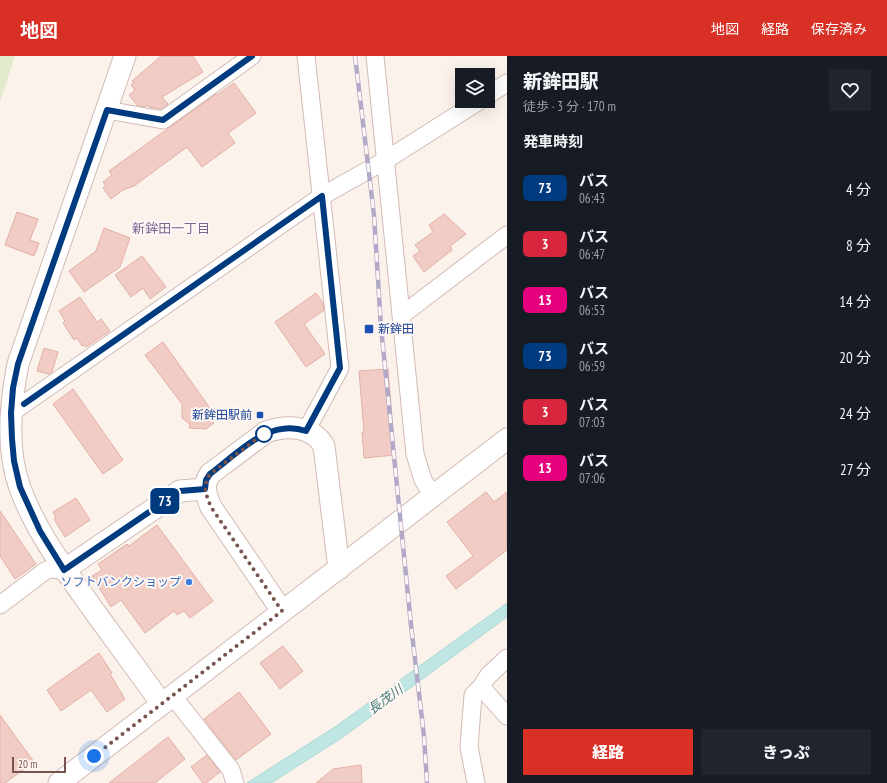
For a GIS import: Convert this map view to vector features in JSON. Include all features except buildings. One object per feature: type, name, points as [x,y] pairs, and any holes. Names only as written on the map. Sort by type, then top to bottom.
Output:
[{"type":"street","points":[[125,56],[18,364],[11,413],[14,461],[20,487],[40,531],[64,570],[167,700],[231,770],[235,782]]},
{"type":"street","points":[[107,110],[163,120],[252,56]]},
{"type":"street","points":[[306,56],[340,368],[306,431]]},
{"type":"street","points":[[375,56],[415,454],[418,469],[433,496]]},
{"type":"street","points":[[495,91],[507,83]]},
{"type":"street","points":[[11,413],[322,196],[386,160],[468,108]]},
{"type":"street","points":[[402,315],[507,235]]},
{"type":"street","points":[[282,611],[211,507],[205,489],[206,480],[210,474],[266,432],[287,428],[306,431],[314,434],[324,446],[339,569]]},
{"type":"street","points":[[59,783],[507,439]]},
{"type":"street","points":[[0,605],[45,571],[50,569],[64,570],[180,491],[205,489]]},
{"type":"street","points":[[476,783],[469,747],[473,696],[488,676],[507,658]]},
{"type":"street","points":[[481,687],[507,716]]},
{"type":"green space","points":[[0,56],[15,56],[0,102]]},
{"type":"water","name":"長茂川","points":[[507,603],[507,617],[343,737],[271,783],[247,783],[335,727]]},
{"type":"railway","points":[[355,56],[374,215],[381,327],[411,625],[424,736],[427,783]]},
{"type":"bus line","name":"73","points":[[24,404],[322,196],[340,368],[306,431],[298,428],[287,428],[266,432],[210,474],[206,480],[205,489],[189,489],[180,491],[64,570],[40,531],[28,505],[20,487],[14,461],[11,413],[13,388],[18,364],[107,110],[163,120],[252,56]]},
{"type":"place","name":"新鉾田","points":[[369,329]]},
{"type":"place","name":"新鉾田駅前","points":[[260,415]]},
{"type":"place","name":"ソフトバンクショップ","points":[[189,582]]},
{"type":"district","name":"新鉾田一丁目","points":[[171,228]]},
{"type":"route","points":[[94,756],[282,611],[211,507],[206,496],[205,489],[206,480],[210,474],[266,432],[264,434]]}]
